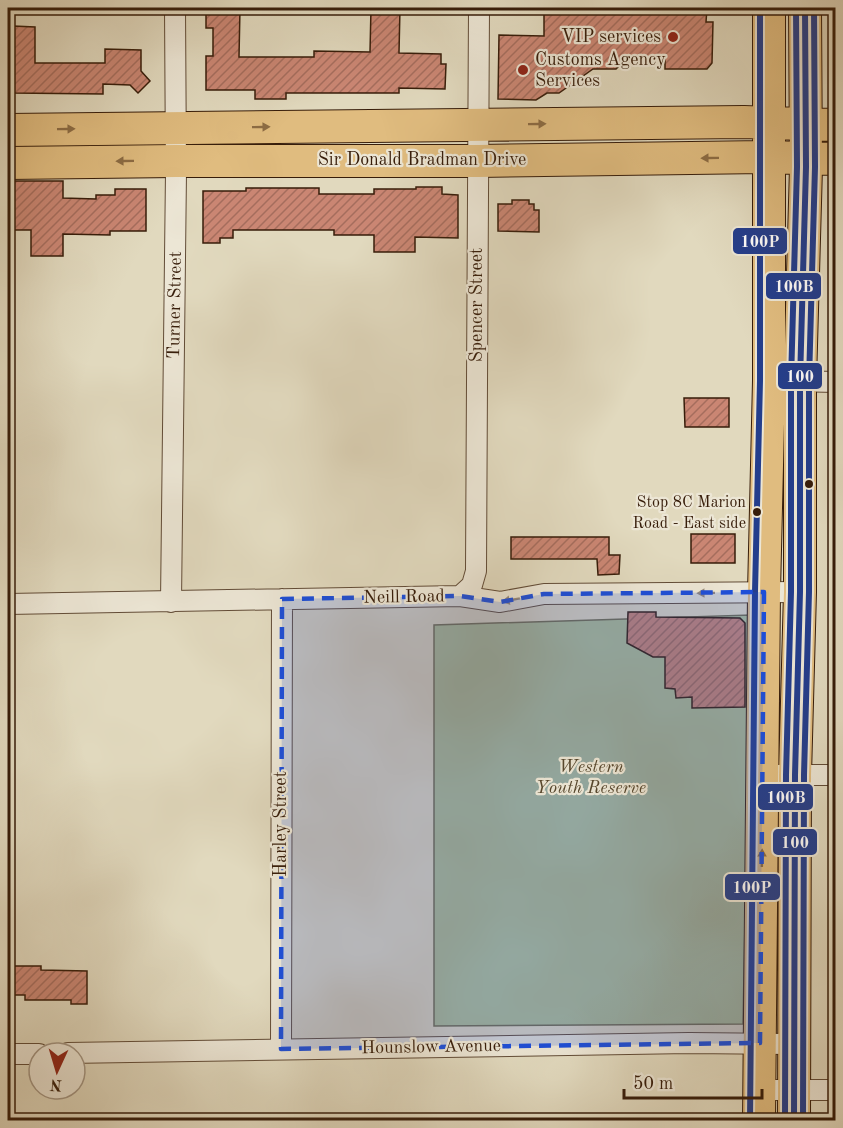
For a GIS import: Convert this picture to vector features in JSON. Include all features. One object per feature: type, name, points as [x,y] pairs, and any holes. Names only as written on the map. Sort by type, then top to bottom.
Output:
[{"type":"main road","points":[[759,1120],[764,592],[769,381],[769,8]]},
{"type":"main road","points":[[794,1120],[795,775],[800,592],[800,381],[805,197],[821,158],[820,124],[804,74],[805,8]]},
{"type":"main road","points":[[668,123],[725,113],[748,101],[756,92],[769,65]]},
{"type":"main road","points":[[804,74],[812,90],[836,112]]},
{"type":"main road","name":"Sir Donald Bradman Drive","points":[[8,130],[668,123],[820,124]]},
{"type":"main road","name":"Sir Donald Bradman Drive","points":[[8,163],[821,158]]},
{"type":"main road","points":[[805,197],[823,177],[836,171]]},
{"type":"street","name":"Turner Street","points":[[171,602],[176,161],[175,8]]},
{"type":"street","name":"Spencer Street","points":[[460,597],[472,585],[476,571],[479,8]]},
{"type":"street","points":[[769,381],[836,382]]},
{"type":"street","name":"Neill Road","points":[[8,604],[460,597],[500,602],[544,594],[800,592]]},
{"type":"street","name":"Harley Street","points":[[281,1049],[282,599]]},
{"type":"street","points":[[764,775],[836,775]]},
{"type":"street","name":"Hounslow Avenue","points":[[87,1053],[794,1044]]},
{"type":"street","points":[[8,1054],[27,1054]]},
{"type":"street","points":[[760,1090],[836,1090]]},
{"type":"highlighted area","points":[[764,592],[760,1043],[281,1049],[282,599],[460,596],[500,602],[544,594]]},
{"type":"green space","name":"Western Youth Reserve","points":[[751,615],[743,1024],[434,1026],[434,625]]},
{"type":"building","points":[[206,8],[240,8],[239,57],[314,57],[314,51],[370,52],[371,8],[400,8],[399,53],[441,54],[441,64],[446,64],[445,89],[399,88],[399,93],[286,93],[286,99],[255,99],[255,90],[206,90],[206,56],[213,56],[213,28],[206,28]]},
{"type":"building","points":[[544,8],[707,8],[706,22],[713,22],[712,63],[707,69],[665,69],[665,60],[634,59],[632,62],[623,62],[616,69],[593,69],[559,93],[547,93],[536,100],[498,99],[499,35],[544,36]]},
{"type":"building","points":[[13,26],[35,27],[35,63],[105,63],[105,49],[141,50],[141,71],[150,81],[138,93],[130,85],[103,84],[103,94],[12,93]]},
{"type":"building","points":[[8,181],[63,181],[63,198],[96,199],[96,195],[115,195],[115,189],[146,189],[146,231],[110,231],[110,235],[63,234],[63,256],[31,256],[31,230],[8,230]]},
{"type":"building","points":[[416,187],[442,187],[442,194],[458,195],[458,238],[415,237],[415,252],[374,252],[374,235],[334,235],[334,230],[233,230],[233,238],[220,238],[220,243],[203,243],[203,191],[246,191],[246,188],[319,188],[319,194],[374,194],[374,189],[416,189]]},
{"type":"building","points":[[512,200],[529,200],[529,204],[534,204],[534,210],[539,210],[539,232],[498,231],[498,204],[512,204]]},
{"type":"building","points":[[684,398],[729,398],[729,427],[685,427]]},
{"type":"building","points":[[691,534],[735,534],[735,563],[691,563]]},
{"type":"building","points":[[511,537],[609,537],[609,555],[620,555],[619,574],[598,575],[597,559],[511,559]]},
{"type":"building","points":[[628,612],[656,612],[656,617],[740,618],[745,623],[745,707],[692,708],[692,697],[676,698],[675,689],[665,688],[665,657],[653,657],[627,643]]},
{"type":"building","points":[[8,966],[41,966],[41,970],[87,971],[87,1004],[71,1004],[71,1000],[25,1000],[25,995],[8,995]]},
{"type":"transit line","name":"100P","points":[[750,1120],[755,592],[760,381],[760,8]]},
{"type":"transit line","name":"100B","points":[[785,1120],[786,775],[791,592],[791,381],[797,167],[796,8]]},
{"type":"transit line","name":"100","points":[[794,1120],[795,775],[800,592],[800,381],[806,167],[805,8]]},
{"type":"transit line","points":[[803,1120],[804,775],[809,592],[809,381],[815,167],[814,8]]},
{"type":"place","name":"VIP services","points":[[673,37]]},
{"type":"place","name":"Customs Agency Services","points":[[523,70]]},
{"type":"place","name":"Stop 8C Marion Road - East side","points":[[757,512]]}]
